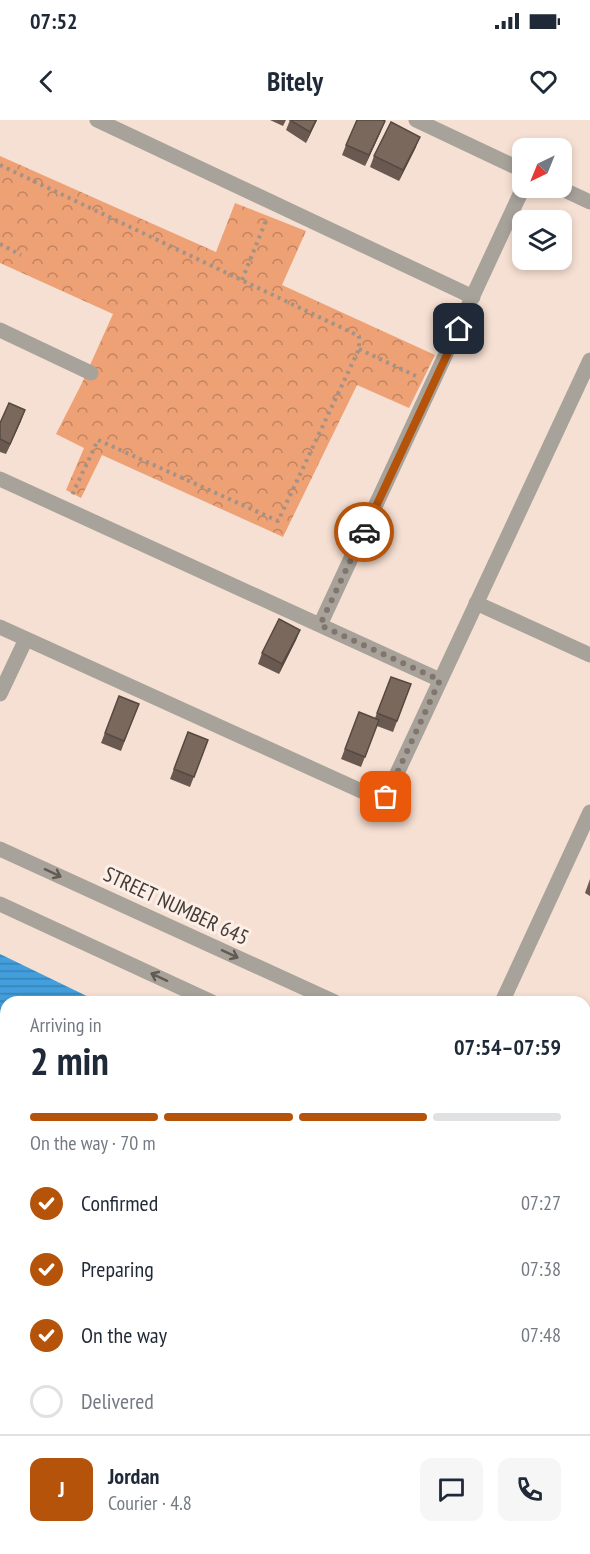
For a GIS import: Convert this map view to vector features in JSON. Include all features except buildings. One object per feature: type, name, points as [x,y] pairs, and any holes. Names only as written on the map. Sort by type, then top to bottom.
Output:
[{"type":"street","points":[[98,120],[473,297]]},
{"type":"street","points":[[416,120],[512,165]]},
{"type":"street","points":[[572,194],[590,202]]},
{"type":"street","points":[[320,625],[518,198]]},
{"type":"street","points":[[0,330],[91,373]]},
{"type":"street","points":[[0,627],[378,799],[383,799],[386,797],[590,360]]},
{"type":"street","points":[[0,479],[440,680]]},
{"type":"street","points":[[476,603],[590,655]]},
{"type":"street","points":[[0,694],[26,639]]},
{"type":"street","points":[[505,996],[590,812]]},
{"type":"street","name":"STREET NUMBER 645","points":[[0,849],[322,996]]},
{"type":"street","points":[[0,904],[199,996]]},
{"type":"path","points":[[0,165],[358,336],[359,349],[278,521],[98,440],[66,509]]},
{"type":"path","points":[[242,280],[273,203]]},
{"type":"path","points":[[0,244],[21,255]]},
{"type":"path","points":[[359,349],[433,385]]},
{"type":"green space","points":[[0,156],[216,252],[235,203],[306,231],[282,285],[435,355],[409,408],[357,385],[283,537],[102,455],[81,498],[66,490],[84,448],[56,434],[113,314],[0,263]]},
{"type":"water","points":[[0,954],[87,996],[0,996]]},
{"type":"way so far","points":[[364,532],[320,625],[440,680],[386,797]]},
{"type":"route","points":[[364,532],[459,329]]}]
